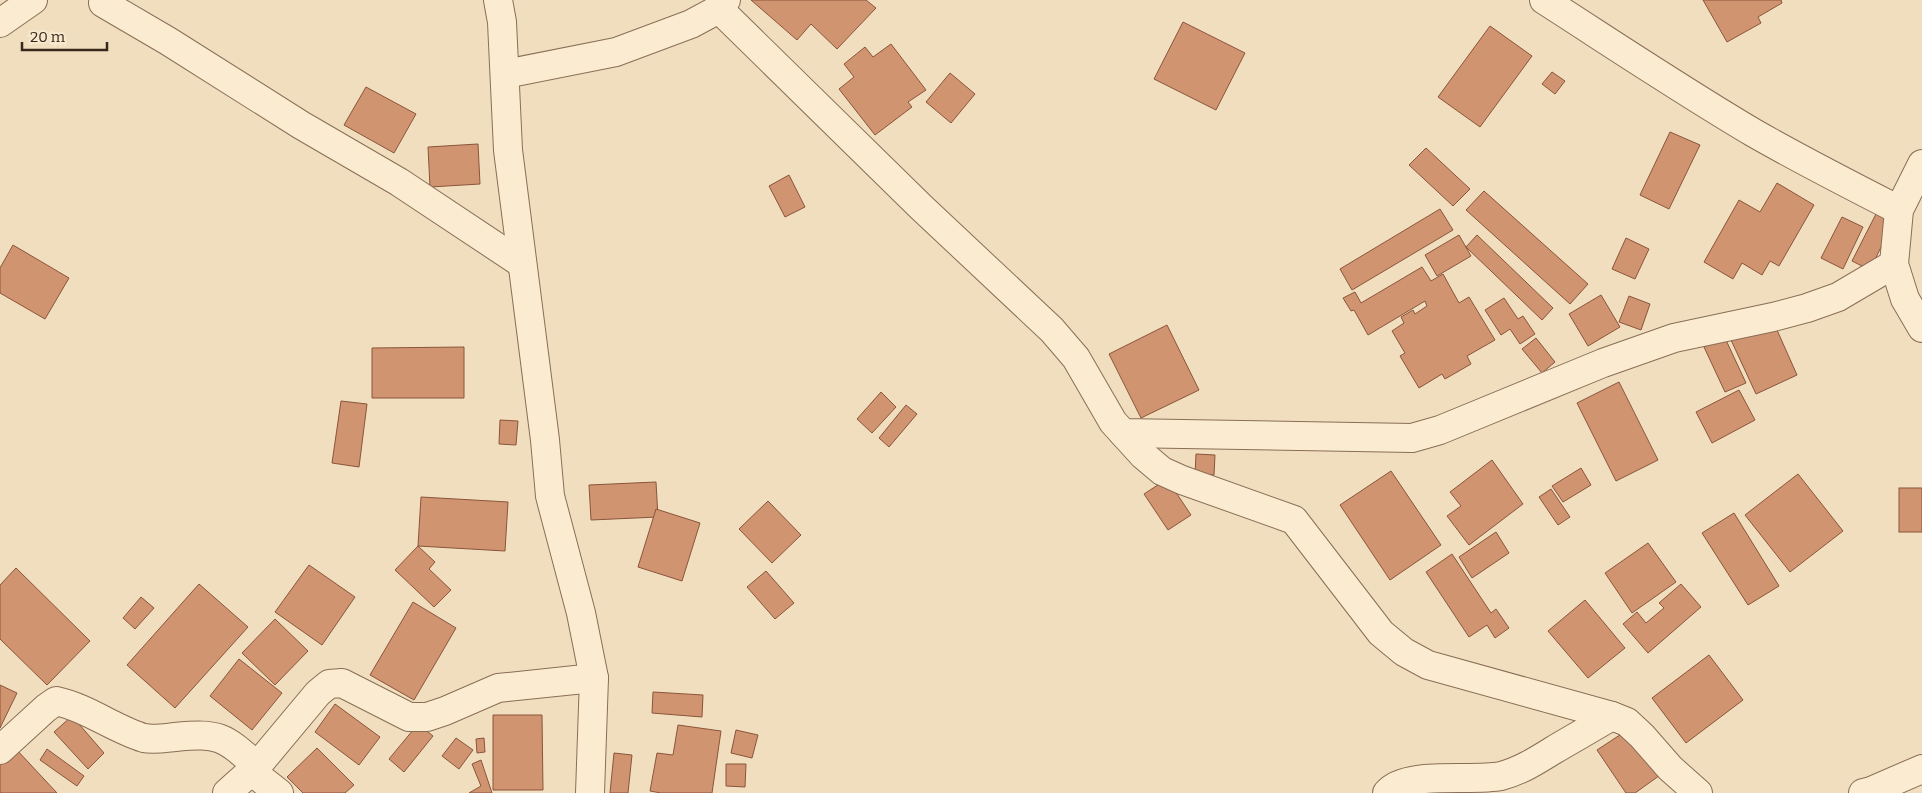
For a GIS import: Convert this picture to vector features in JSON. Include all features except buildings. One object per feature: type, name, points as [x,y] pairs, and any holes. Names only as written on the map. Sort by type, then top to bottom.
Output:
[{"type":"street","points":[[0,23],[33,0]]},
{"type":"street","points":[[498,0],[502,22],[508,150],[545,440],[550,496],[581,613],[594,678],[590,793]]},
{"type":"street","points":[[1544,0],[1755,133],[1830,175],[1899,210]]},
{"type":"street","points":[[102,1],[301,125],[399,182],[521,263]]},
{"type":"street","points":[[504,74],[616,52],[691,24],[722,5],[921,206],[1052,330],[1076,358],[1113,422],[1143,455],[1162,471],[1294,520],[1381,633],[1404,652],[1428,665],[1612,716],[1627,722],[1670,768],[1698,793]]},
{"type":"street","points":[[1922,164],[1899,210],[1894,264],[1905,299],[1922,328]]},
{"type":"street","points":[[1123,433],[1347,435],[1412,438],[1440,430],[1604,363],[1674,338],[1807,308],[1838,297],[1894,264]]},
{"type":"street","points":[[227,793],[254,768],[318,693],[329,684],[342,683],[409,717],[427,717],[498,688],[594,678]]},
{"type":"street","points":[[0,750],[56,701],[69,704],[126,732],[147,739],[199,735],[216,736],[234,746],[279,793]]},
{"type":"street","points":[[1387,793],[1400,783],[1412,780],[1501,776],[1523,768],[1612,716]]},
{"type":"street","points":[[1863,793],[1922,769]]}]
